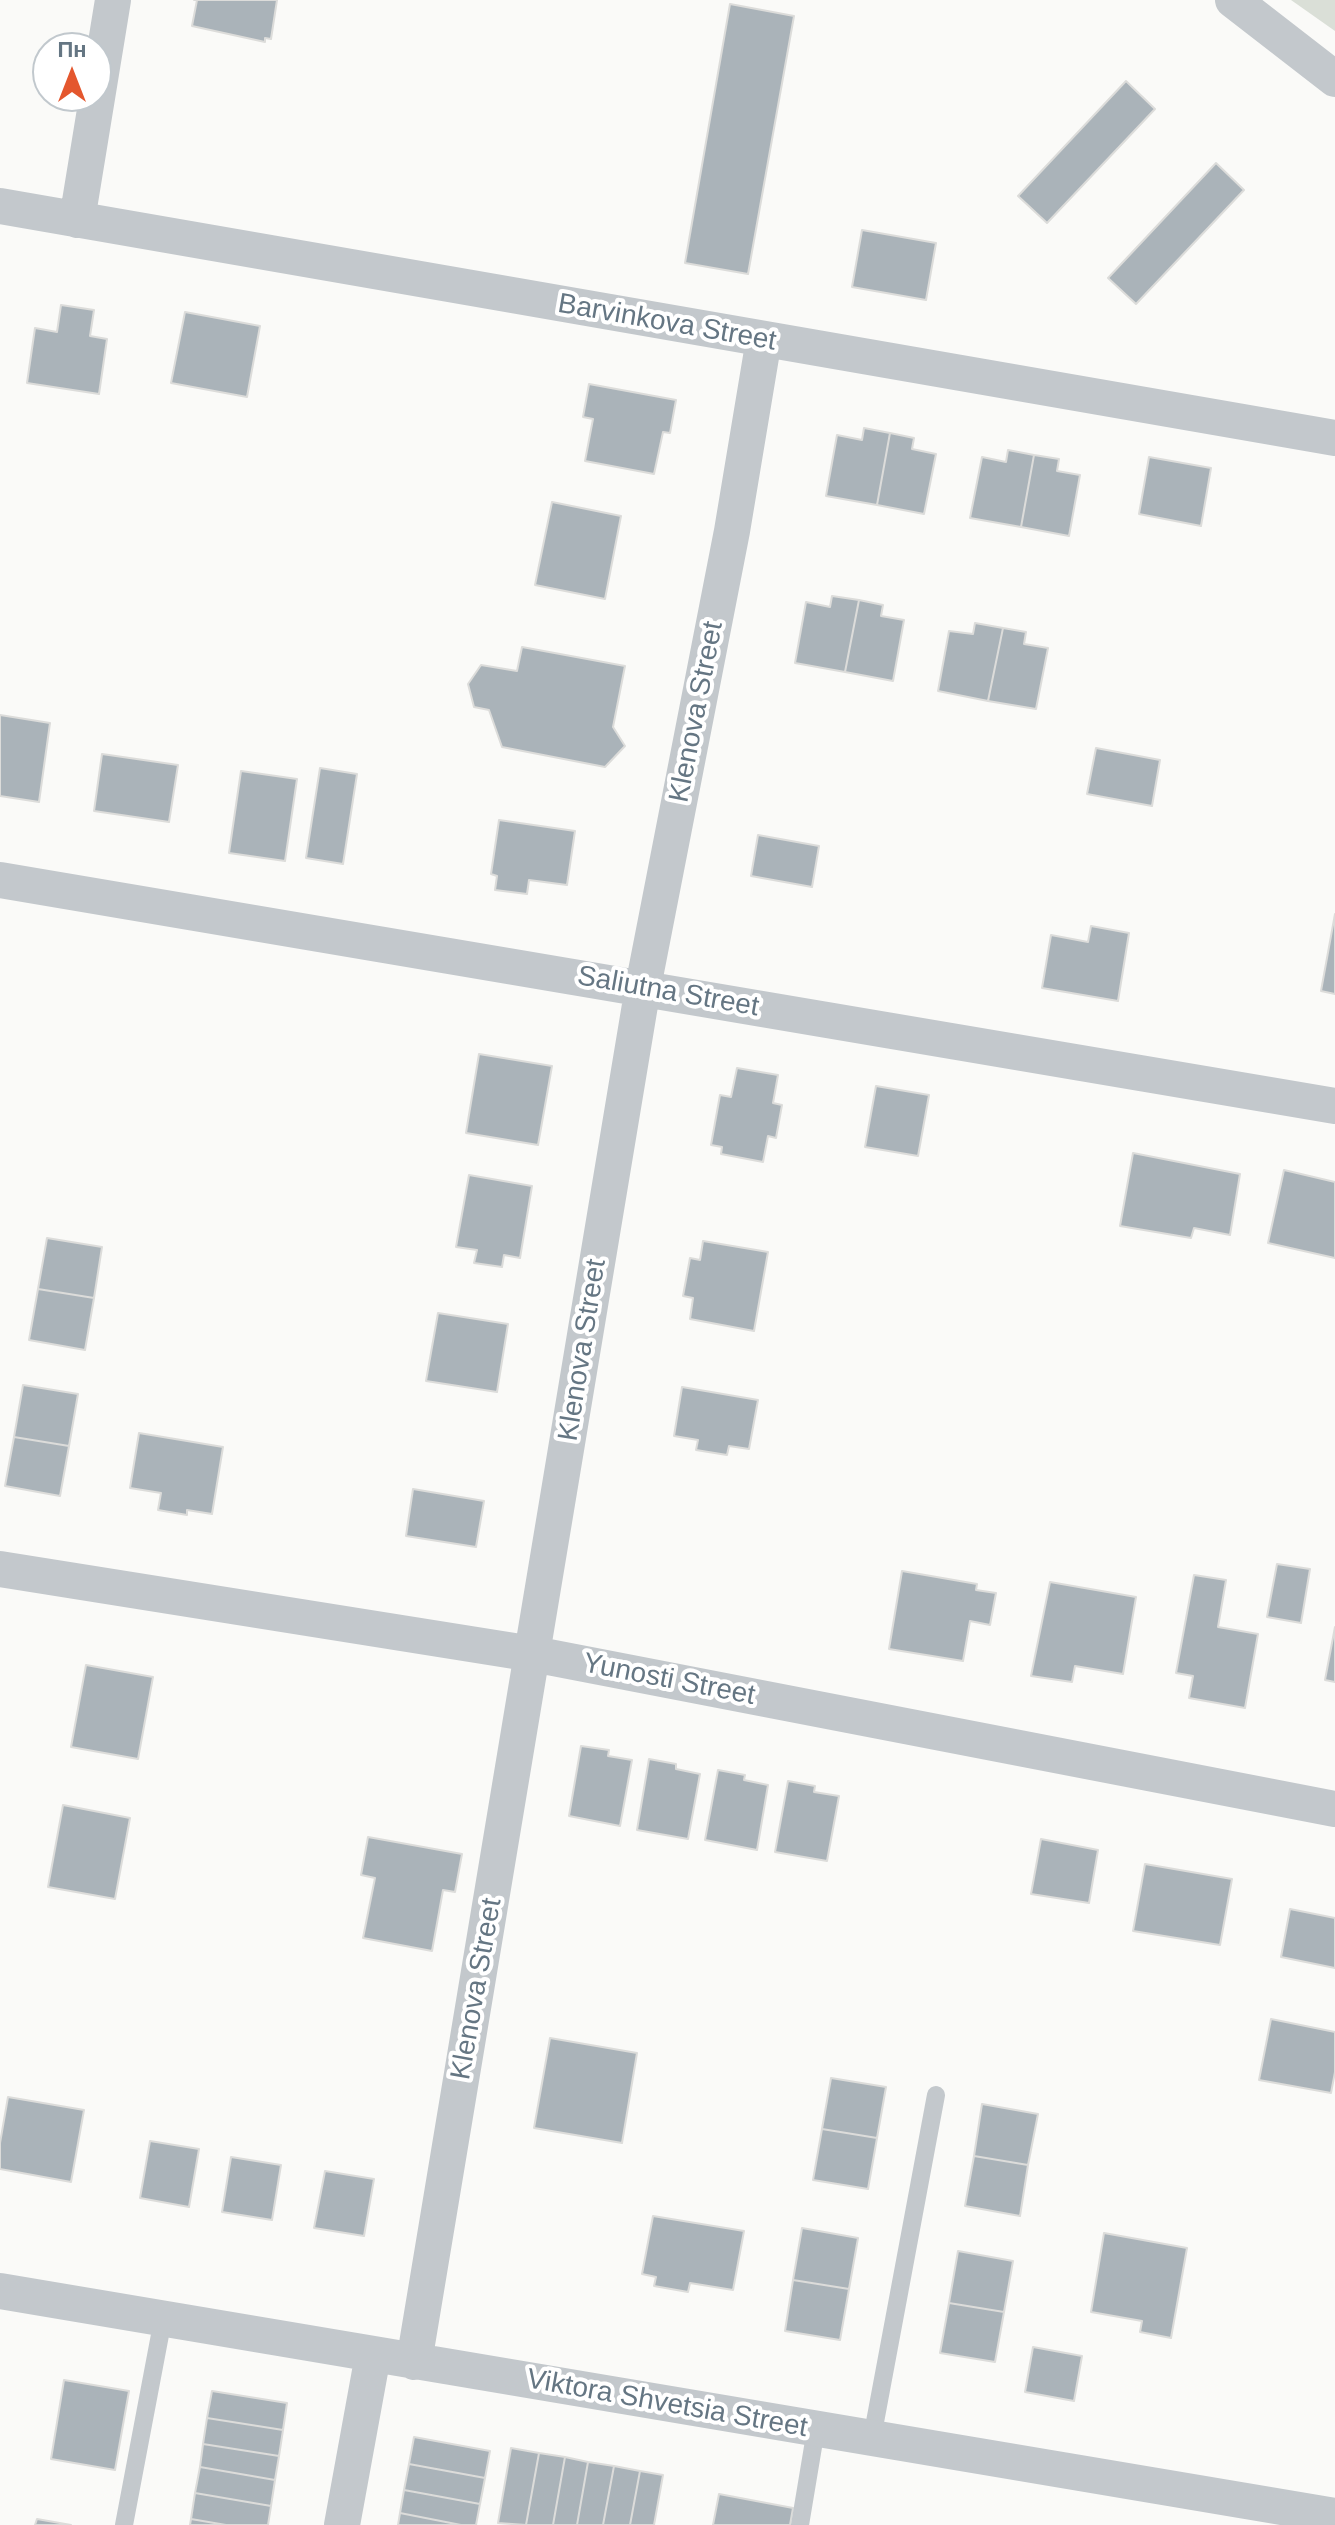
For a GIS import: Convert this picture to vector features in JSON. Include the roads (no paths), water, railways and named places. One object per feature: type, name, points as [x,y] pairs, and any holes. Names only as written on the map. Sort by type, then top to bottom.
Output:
[{"type":"street","points":[[77,220],[113,0]]},
{"type":"street","points":[[1233,0],[1335,79]]},
{"type":"street","name":"Barvinkova Street","points":[[0,206],[1335,438]]},
{"type":"street","name":"Klenova Street","points":[[414,2362],[643,987],[732,531],[764,339]]},
{"type":"street","name":"Saliutna Street","points":[[0,880],[1335,1106]]},
{"type":"street","name":"Yunosti Street","points":[[0,1569],[533,1654],[1335,1809]]},
{"type":"street","name":"Viktora Shvetsia Street","points":[[0,2291],[1335,2516]]},
{"type":"street","points":[[342,2525],[373,2355]]},
{"type":"lane","points":[[872,2438],[936,2095]]},
{"type":"lane","points":[[124,2525],[163,2319]]},
{"type":"lane","points":[[800,2525],[816,2429]]}]
